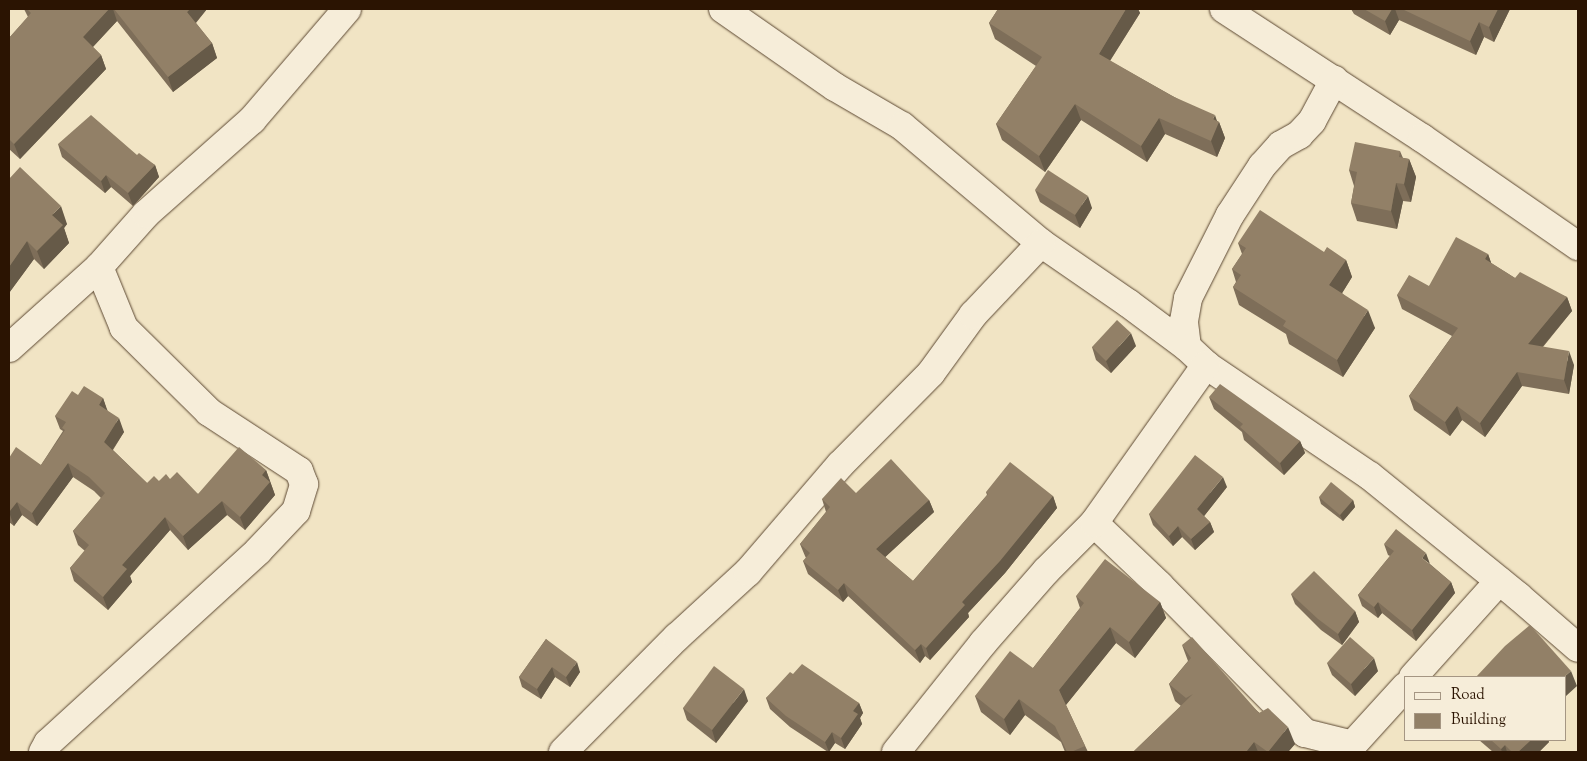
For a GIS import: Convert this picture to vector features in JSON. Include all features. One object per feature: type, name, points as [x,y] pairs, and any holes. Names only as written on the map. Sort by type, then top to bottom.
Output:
[{"type":"street","points":[[9,348],[99,267],[146,214],[252,120],[347,9]]},
{"type":"street","points":[[723,9],[835,87],[902,126],[1041,243],[1197,356],[1370,476],[1578,648]]},
{"type":"street","points":[[1224,9],[1334,80],[1578,245]]},
{"type":"street","points":[[1197,356],[1184,320],[1188,298],[1230,215],[1262,166],[1281,145],[1300,135],[1312,122],[1334,80]]},
{"type":"street","points":[[563,752],[677,637],[748,572],[840,465],[931,373],[973,316],[1041,243]]},
{"type":"street","points":[[43,752],[48,743],[258,551],[296,511],[304,484],[299,471],[209,412],[124,328],[99,267]]},
{"type":"street","points":[[896,752],[983,643],[1046,571],[1094,523],[1197,356]]},
{"type":"street","points":[[1094,523],[1159,585],[1308,743],[1350,749],[1404,688]]},
{"type":"street","points":[[1414,676],[1499,581]]},
{"type":"building","points":[[27,9],[109,9],[83,37],[101,55],[14,144],[9,139],[9,38],[31,13]]},
{"type":"building","points":[[114,9],[190,9],[187,12],[212,43],[168,77]]},
{"type":"building","points":[[998,9],[1126,9],[1099,54],[1172,96],[1215,115],[1213,119],[1219,122],[1211,141],[1159,118],[1141,146],[1075,104],[1039,156],[996,124],[1042,57],[989,23]]},
{"type":"building","points":[[1364,9],[1392,9],[1385,21]]},
{"type":"building","points":[[1402,9],[1498,9],[1489,27],[1479,22],[1470,41]]},
{"type":"building","points":[[91,115],[137,155],[139,153],[155,165],[128,193],[106,175],[101,181],[58,144]]},
{"type":"building","points":[[1355,142],[1400,151],[1399,157],[1409,159],[1404,184],[1396,183],[1391,211],[1351,203],[1357,172],[1349,170]]},
{"type":"building","points":[[20,167],[61,206],[52,215],[63,225],[37,251],[27,241],[9,267],[9,179]]},
{"type":"building","points":[[1048,170],[1088,196],[1075,215],[1035,190]]},
{"type":"building","points":[[1260,210],[1324,252],[1327,247],[1346,260],[1329,285],[1368,310],[1337,360],[1283,326],[1286,321],[1233,287],[1241,275],[1232,269],[1246,248],[1238,243]]},
{"type":"building","points":[[1456,237],[1488,254],[1485,259],[1515,278],[1520,272],[1567,297],[1528,344],[1569,351],[1564,380],[1517,372],[1480,423],[1457,406],[1445,422],[1409,396],[1458,328],[1397,295],[1409,275],[1429,286]]},
{"type":"building","points":[[1117,320],[1131,333],[1106,361],[1092,347]]},
{"type":"building","points":[[1220,384],[1300,441],[1280,463],[1240,427],[1243,424],[1209,397]]},
{"type":"building","points":[[84,386],[103,398],[99,405],[119,418],[104,442],[147,483],[154,476],[159,481],[166,474],[170,479],[177,472],[198,494],[239,447],[266,470],[262,475],[270,482],[240,517],[222,501],[183,536],[165,517],[122,565],[127,569],[103,597],[70,568],[89,545],[73,531],[105,493],[89,477],[68,463],[32,513],[17,502],[9,512],[9,458],[16,447],[41,465],[65,430],[62,428],[66,422],[55,416],[72,391],[78,395]]},
{"type":"building","points":[[1195,455],[1223,477],[1197,509],[1210,522],[1191,539],[1178,526],[1169,536],[1149,514]]},
{"type":"building","points":[[891,459],[929,500],[876,549],[913,581],[988,494],[986,492],[1010,462],[1053,496],[1000,561],[962,602],[965,605],[926,648],[921,644],[915,650],[844,583],[838,590],[803,561],[810,553],[800,544],[830,507],[822,499],[841,478],[856,493]]},
{"type":"building","points":[[1331,482],[1353,500],[1340,515],[1319,497]]},
{"type":"building","points":[[1396,529],[1426,553],[1422,558],[1451,582],[1412,630],[1378,602],[1374,607],[1358,595],[1394,551],[1384,544]]},
{"type":"building","points":[[1105,559],[1160,602],[1129,642],[1110,627],[1059,690],[1085,746],[1067,752],[1055,726],[1019,699],[1004,719],[975,696],[1010,651],[1033,668],[1084,603],[1076,596]]},
{"type":"building","points":[[1314,571],[1355,611],[1338,634],[1318,619],[1291,594]]},
{"type":"building","points":[[1530,625],[1571,671],[1565,676],[1477,676],[1505,646]]},
{"type":"building","points":[[1192,637],[1259,713],[1268,708],[1288,727],[1268,752],[1254,742],[1246,752],[1133,752],[1193,694],[1186,698],[1169,684],[1191,658],[1182,645]]},
{"type":"building","points":[[1350,637],[1374,658],[1351,684],[1327,663]]},
{"type":"building","points":[[546,639],[577,662],[566,677],[552,667],[537,689],[519,677]]},
{"type":"building","points":[[802,664],[859,703],[853,711],[858,714],[841,738],[832,732],[825,742],[786,716],[766,698],[790,672],[793,674]]},
{"type":"building","points":[[714,666],[744,689],[712,730],[683,708]]},
{"type":"building","points":[[1492,741],[1530,741],[1518,752],[1512,752],[1505,745],[1501,749]]}]
